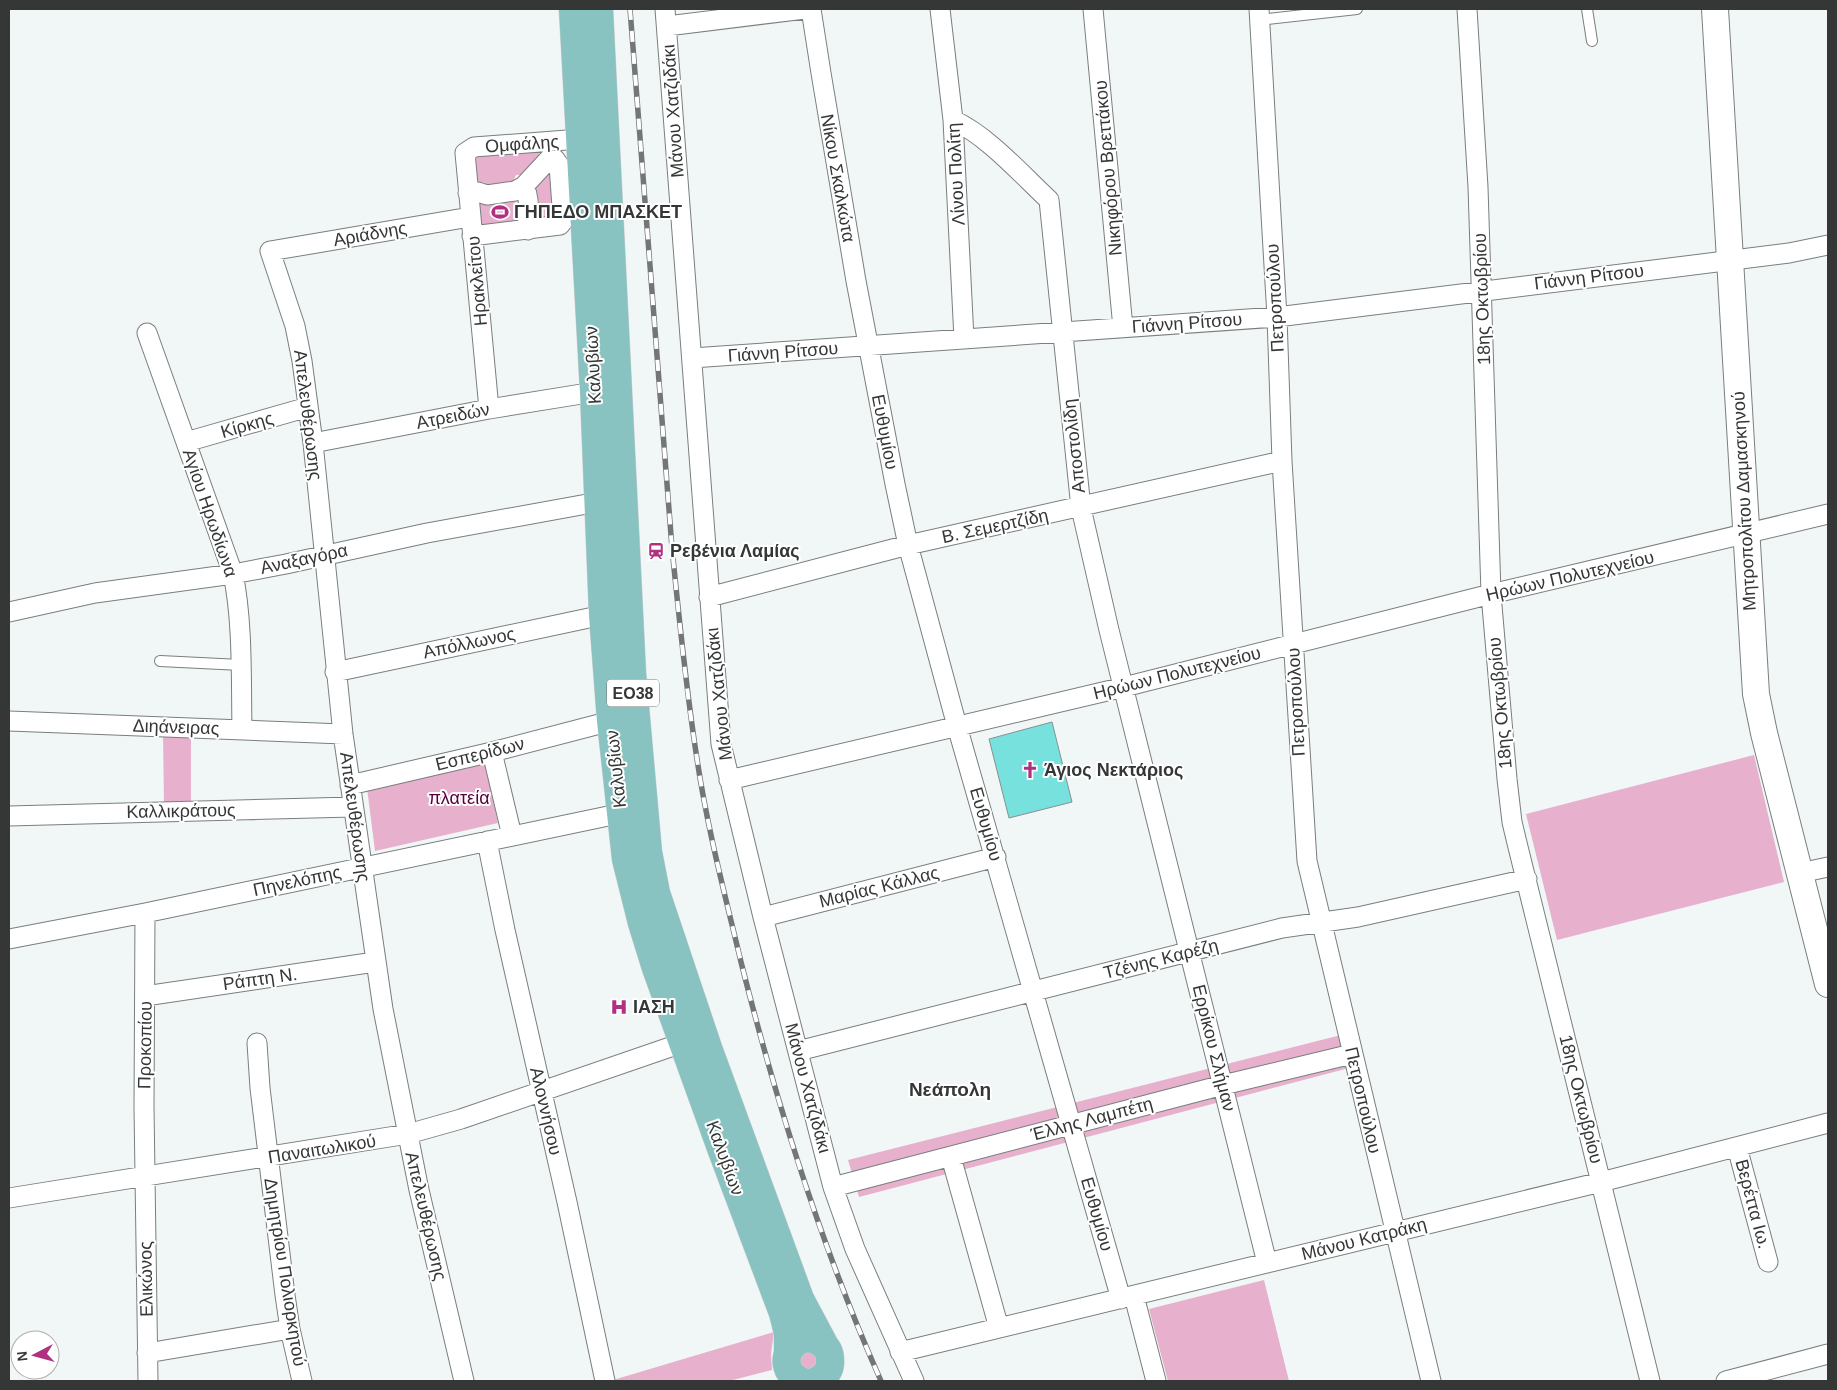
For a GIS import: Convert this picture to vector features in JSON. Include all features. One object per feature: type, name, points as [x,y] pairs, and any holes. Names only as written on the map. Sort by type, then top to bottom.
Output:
[{"type":"main road","name":"Καλυβίων","points":[[573,9],[594,392],[603,615],[611,721],[632,811],[686,984],[800,1299],[805,1372]]},
{"type":"main road","name":"Καλυβίων","points":[[599,9],[632,673],[632,811],[626,859],[642,923],[682,1043],[783,1313],[788,1333],[805,1372]]},
{"type":"street","points":[[666,17],[805,9]]},
{"type":"street","name":"Νίκου Σκαλκώτα","points":[[811,9],[869,346]]},
{"type":"street","name":"Λίνου Πολίτη","points":[[940,9],[953,120],[964,339]]},
{"type":"street","name":"Νικηφόρου Βρεττάκου","points":[[1093,9],[1123,328]]},
{"type":"street","name":"18ης Οκτωβρίου","points":[[1467,9],[1474,105],[1482,290],[1491,594],[1509,801],[1512,822],[1650,1381]]},
{"type":"street","name":"Μητροπολίτου Δαμασκηνού","points":[[1715,9],[1746,534],[1758,703],[1828,984]]},
{"type":"street","name":"Πετροπούλου","points":[[1259,14],[1277,317],[1282,461],[1305,840],[1309,874],[1431,1381]]},
{"type":"street","name":"Μάνου Χατζιδάκι","points":[[666,17],[720,744],[833,1187],[855,1249],[914,1381]]},
{"type":"street","name":"Αποστολίδη","points":[[953,120],[965,125],[980,136],[1049,200],[1081,508],[1124,687]]},
{"type":"street","name":"Ομφάλης","points":[[466,153],[474,147],[580,139]]},
{"type":"street","name":"Ηρακλείτου","points":[[466,153],[470,217],[489,410]]},
{"type":"street","points":[[468,193],[478,192],[487,195],[515,191],[524,186],[550,158],[554,159],[559,165],[563,221],[560,225],[472,236]]},
{"type":"street","points":[[524,186],[529,196],[530,204],[527,221],[528,230]]},
{"type":"street","name":"Αριάδνης","points":[[270,250],[470,217]]},
{"type":"street","name":"Γιάννη Ρίτσου","points":[[692,358],[1277,317],[1789,253],[1828,245]]},
{"type":"street","name":"Απελευθέρωσης","points":[[270,250],[297,335],[308,407],[343,734],[376,962],[392,1057],[419,1190],[464,1381]]},
{"type":"street","name":"Αγίου Ηρωδίωνα","points":[[147,333],[233,574],[237,590],[242,730]]},
{"type":"street","name":"Ευθυμίου","points":[[869,346],[908,545],[957,726],[1072,1124],[1156,1381]]},
{"type":"street","name":"Ατρειδών","points":[[313,443],[594,392]]},
{"type":"street","name":"Κίρκης","points":[[186,442],[308,407]]},
{"type":"street","name":"Β. Σεμερτζίδη","points":[[709,598],[908,545],[1081,508],[1282,461]]},
{"type":"street","name":"Αναξαγόρα","points":[[10,614],[95,593],[233,574],[427,534],[598,502]]},
{"type":"street","name":"Ηρώων Πολυτεχνείου","points":[[729,780],[1124,687],[1491,594],[1828,514]]},
{"type":"street","name":"Απόλλωνος","points":[[335,672],[603,615]]},
{"type":"street","name":"Ερρίκου Σλήμαν","points":[[1124,687],[1267,1263]]},
{"type":"street","name":"Διηάνειρας","points":[[9,721],[343,734]]},
{"type":"street","name":"Εσπερίδων","points":[[350,785],[492,752],[611,721]]},
{"type":"street","points":[[492,752],[512,836]]},
{"type":"street","name":"Καλλικράτους","points":[[9,816],[353,807]]},
{"type":"street","name":"Πηνελόπης","points":[[9,939],[145,913],[632,811]]},
{"type":"street","name":"Αλοννήσου","points":[[487,841],[504,930],[542,1092],[605,1381]]},
{"type":"street","name":"Μαρίας Κάλλας","points":[[763,917],[996,857]]},
{"type":"street","points":[[1800,874],[1828,868]]},
{"type":"street","name":"Τζένης Καρέζη","points":[[798,1051],[1282,928],[1358,917],[1527,879]]},
{"type":"street","name":"Προκοπίου","points":[[145,913],[145,1177]]},
{"type":"street","name":"Ράπτη Ν.","points":[[145,996],[376,962]]},
{"type":"street","name":"Δημητρίου Πολιορκητού","points":[[257,1042],[268,1157],[290,1329],[302,1381]]},
{"type":"street","name":"Παναιτωλικού","points":[[9,1198],[408,1134],[461,1119],[682,1043]]},
{"type":"street","name":"Έλλης Λαμπέτη","points":[[833,1187],[1223,1085],[1352,1054]]},
{"type":"street","name":"Μάνου Κατράκη","points":[[900,1352],[1601,1182],[1828,1123]]},
{"type":"street","name":"Βερέττα Ιω.","points":[[1738,1146],[1768,1262]]},
{"type":"street","points":[[950,1157],[999,1328]]},
{"type":"street","name":"Ελικώνος","points":[[145,1177],[148,1381]]},
{"type":"street","points":[[147,1353],[290,1329]]},
{"type":"street","points":[[1726,1381],[1828,1354]]},
{"type":"lane","points":[[1259,14],[1357,9]]},
{"type":"lane","points":[[1587,9],[1592,41]]},
{"type":"lane","points":[[160,661],[241,665]]},
{"type":"green space","points":[[539,149],[539,158],[523,175],[516,175],[511,185],[489,187],[484,182],[476,185],[474,156]]},
{"type":"green space","points":[[546,173],[551,176],[555,215],[553,219],[534,221],[539,201],[534,187]]},
{"type":"green space","name":"ΓΗΠΕΔΟ ΜΠΑΣΚΕΤ","points":[[478,199],[515,200],[517,221],[480,231]]},
{"type":"green space","points":[[163,732],[191,733],[191,805],[164,805]]},
{"type":"green space","points":[[1754,755],[1784,882],[1557,940],[1526,814]]},
{"type":"green space","name":"πλατεία","points":[[484,758],[498,823],[375,851],[367,788]]},
{"type":"green space","points":[[1345,1034],[1353,1067],[859,1197],[848,1160]]},
{"type":"green space","points":[[1264,1280],[1289,1381],[1168,1381],[1149,1309]]},
{"type":"green space","points":[[774,1332],[771,1354],[772,1370],[729,1381],[613,1381],[613,1380]]},
{"type":"green space","points":[[801,1348],[822,1358],[809,1374],[795,1357]]},
{"type":"building","name":"Άγιος Νεκτάριος","points":[[1052,722],[1072,802],[1009,818],[989,739]]},
{"type":"railway","points":[[630,9],[672,548],[686,680],[701,784],[741,962],[785,1122],[839,1279],[881,1381]]},
{"type":"place","name":"ΓΗΠΕΔΟ ΜΠΑΣΚΕΤ","points":[[500,212]]},
{"type":"place","name":"Ρεβένια Λαμίας","points":[[656,551]]},
{"type":"place","name":"Άγιος Νεκτάριος","points":[[1030,770]]},
{"type":"place","name":"ΙΑΣΗ","points":[[619,1007]]},
{"type":"district","name":"Νεάπολη","points":[[950,1089]]}]
